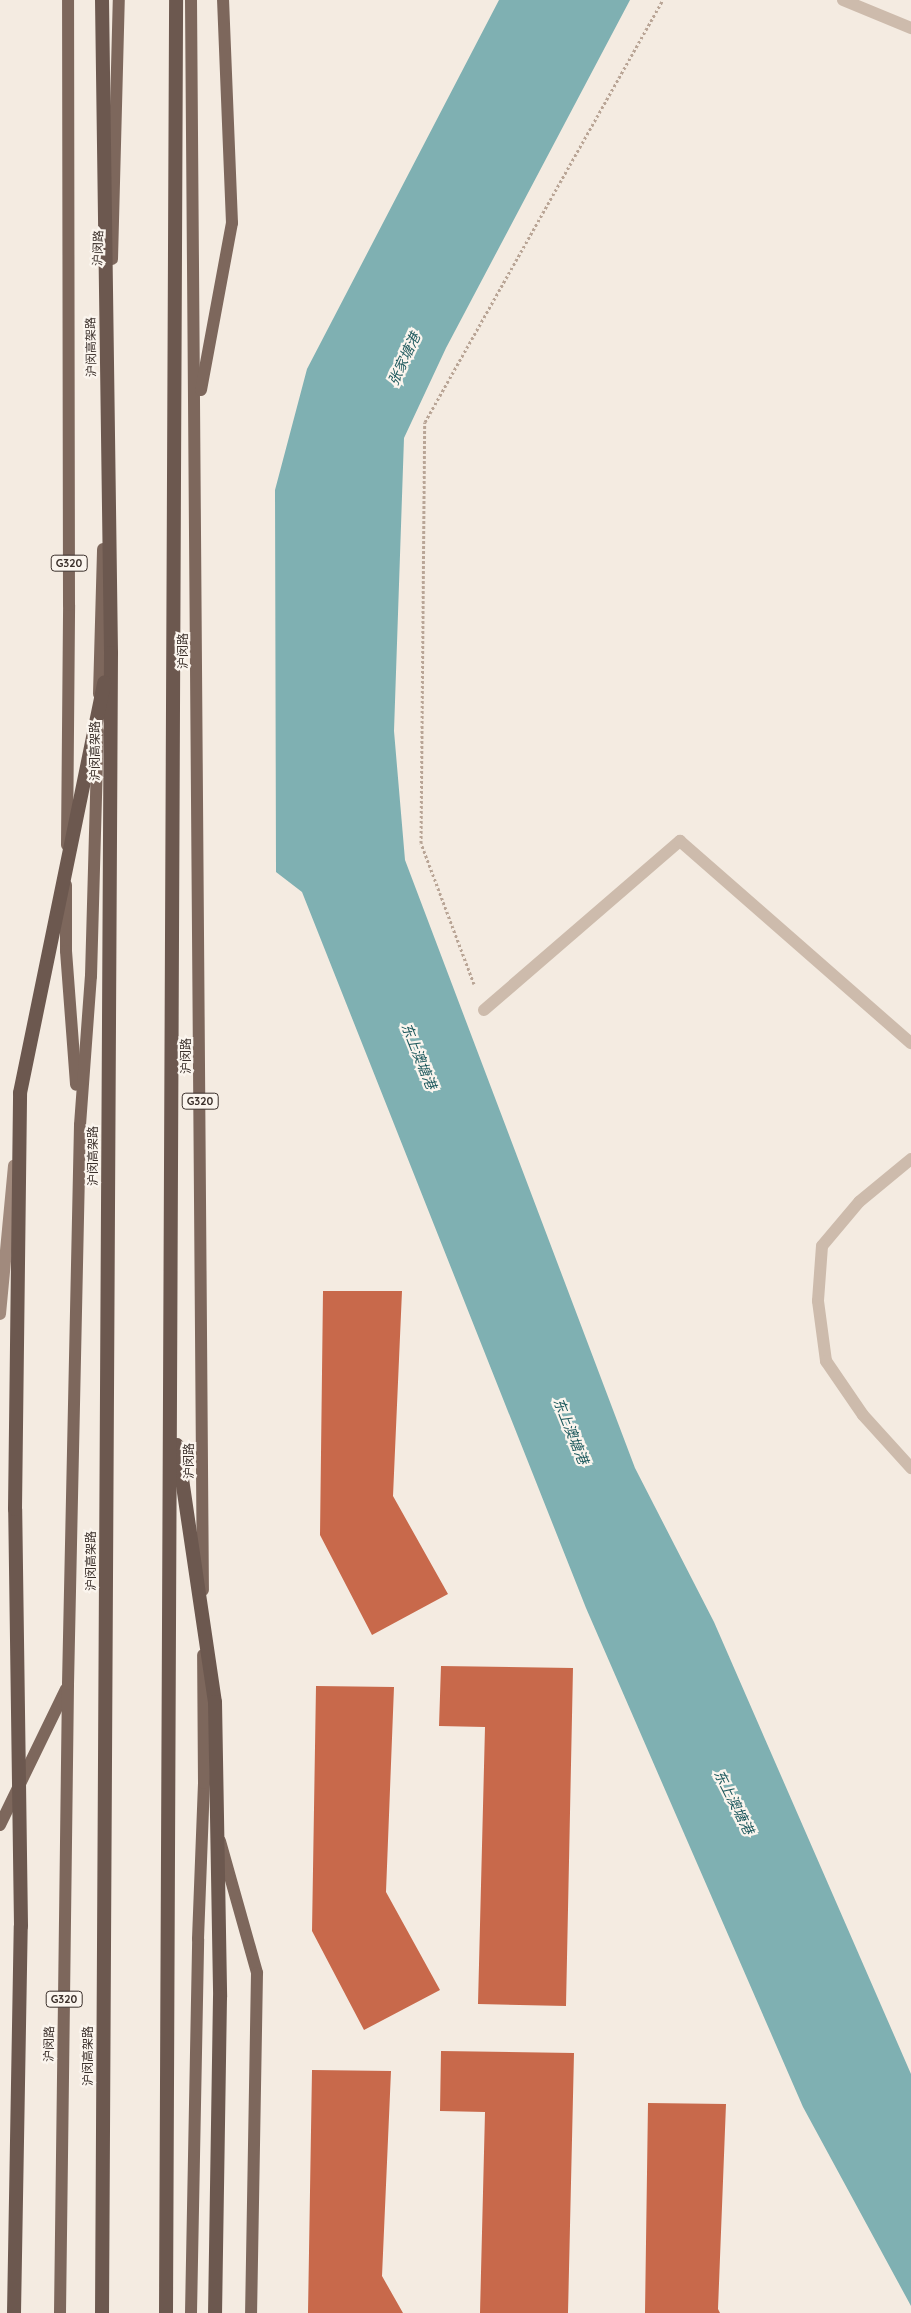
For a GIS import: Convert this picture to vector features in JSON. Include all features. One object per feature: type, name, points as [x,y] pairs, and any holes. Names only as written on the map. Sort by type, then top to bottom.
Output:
[{"type":"highway","name":"沪闵高架路","points":[[102,0],[111,653],[102,2313]]},
{"type":"highway","points":[[166,2313],[176,0]]},
{"type":"highway","points":[[14,2313],[21,1926],[15,1509],[20,1093],[111,653]]},
{"type":"highway","points":[[170,1400],[214,1702],[220,1997],[215,2313]]},
{"type":"main road","name":"沪闵路","points":[[68,0],[69,615],[66,951],[80,1125]]},
{"type":"main road","name":"沪闵路","points":[[60,2313],[68,1684],[80,1125],[91,976],[119,0]]},
{"type":"main road","name":"沪闵路","points":[[191,0],[196,419],[204,1783],[198,1939],[191,2313]]},
{"type":"main road","name":"沪闵路","points":[[196,419],[232,223],[222,0]]},
{"type":"main road","points":[[0,1314],[20,1093]]},
{"type":"main road","name":"沪闵路","points":[[0,1825],[68,1684]]},
{"type":"main road","name":"沪闵路","points":[[204,1783],[257,1973],[251,2313]]},
{"type":"street","points":[[843,0],[911,28]]},
{"type":"street","points":[[484,1010],[680,841],[911,1043]]},
{"type":"street","points":[[911,1159],[859,1202],[822,1246],[818,1300],[826,1361],[863,1415],[911,1468]]},
{"type":"path","points":[[484,1010],[421,843],[426,422],[663,0]]},
{"type":"water","points":[[499,0],[630,0],[446,348],[404,438],[394,731],[405,860],[635,1468],[714,1622],[911,2074],[911,2306],[803,2107],[586,1608],[302,892],[276,872],[275,490],[307,369]]},
{"type":"building","points":[[323,1291],[402,1291],[393,1496],[448,1594],[372,1635],[320,1535]]},
{"type":"building","points":[[441,1666],[573,1668],[566,2006],[478,2004],[485,1727],[439,1726]]},
{"type":"building","points":[[316,1686],[394,1687],[386,1892],[440,1990],[364,2030],[312,1931]]},
{"type":"building","points":[[441,2051],[574,2053],[568,2313],[480,2313],[485,2112],[440,2111]]},
{"type":"building","points":[[312,2070],[391,2071],[382,2276],[403,2313],[308,2313]]},
{"type":"building","points":[[648,2103],[726,2104],[718,2309],[720,2313],[645,2313]]},
{"type":"water label","name":"张家塘港","points":[[404,359]]},
{"type":"water label","name":"东上澳塘港","points":[[419,1056]]},
{"type":"water label","name":"东上澳塘港","points":[[571,1431]]},
{"type":"water label","name":"东上澳塘港","points":[[734,1802]]}]
